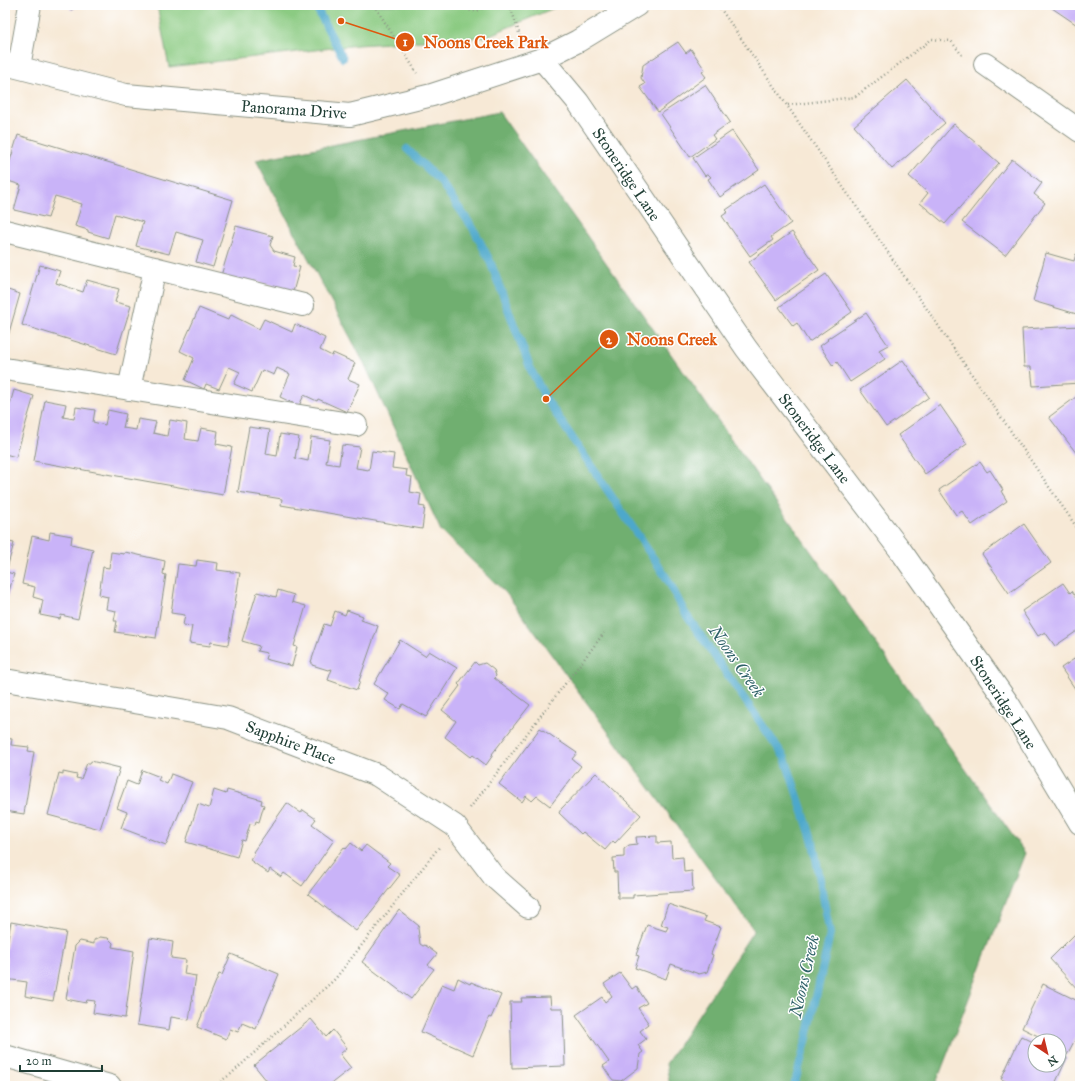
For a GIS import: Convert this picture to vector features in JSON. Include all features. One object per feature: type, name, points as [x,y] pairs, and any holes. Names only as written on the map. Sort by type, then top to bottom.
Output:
[{"type":"street","points":[[12,66],[30,5]]},
{"type":"street","name":"Panorama Drive","points":[[12,66],[126,95],[350,115],[432,95],[542,59],[578,40],[637,5]]},
{"type":"street","name":"Stoneridge Lane","points":[[542,59],[578,102],[746,348],[901,551],[1009,705],[1080,823]]},
{"type":"street","points":[[986,64],[1080,131]]},
{"type":"street","points":[[5,231],[303,305]]},
{"type":"street","points":[[129,389],[155,268]]},
{"type":"street","points":[[5,369],[356,425]]},
{"type":"street","name":"Sapphire Place","points":[[5,680],[228,718],[377,775],[455,826],[494,877],[528,907]]},
{"type":"street","points":[[5,1056],[110,1086]]},
{"type":"path","points":[[374,5],[432,95]]},
{"type":"path","points":[[464,5],[467,9],[476,12],[487,5]]},
{"type":"path","points":[[510,5],[520,36]]},
{"type":"path","points":[[718,5],[1080,532]]},
{"type":"path","points":[[788,105],[855,97],[932,39],[951,41],[963,57],[986,64]]},
{"type":"path","points":[[214,1086],[231,1074],[336,979],[604,633]]},
{"type":"green space","points":[[157,5],[561,5],[485,37],[358,45],[169,67]]},
{"type":"green space","points":[[499,112],[1025,853],[935,1086],[670,1086],[666,1064],[754,930],[506,593],[441,531],[364,363],[256,160]]},
{"type":"building","points":[[69,5],[80,5],[71,10]]},
{"type":"building","points":[[1048,5],[1080,5],[1080,27],[1052,8]]},
{"type":"building","points":[[678,42],[686,53],[691,49],[705,70],[702,72],[706,77],[658,112],[640,87],[645,84],[641,78],[643,65]]},
{"type":"building","points":[[907,80],[945,123],[892,169],[854,126]]},
{"type":"building","points":[[705,85],[730,122],[712,135],[715,139],[690,157],[661,114]]},
{"type":"building","points":[[954,124],[999,163],[945,224],[920,203],[928,193],[909,176]]},
{"type":"building","points":[[732,131],[759,170],[720,197],[708,179],[711,177],[708,174],[705,176],[693,158]]},
{"type":"building","points":[[18,135],[233,200],[213,267],[196,262],[203,240],[176,232],[169,254],[136,246],[143,222],[115,214],[108,238],[75,226],[82,204],[55,196],[48,218],[14,210],[21,185],[5,180],[5,177]]},
{"type":"building","points":[[1012,159],[1042,183],[1034,194],[1045,203],[1005,255],[962,222]]},
{"type":"building","points":[[764,184],[791,223],[771,237],[773,240],[750,256],[722,216],[728,212],[726,210]]},
{"type":"building","points":[[236,226],[273,236],[270,245],[274,251],[295,257],[293,266],[300,267],[293,292],[253,281],[251,288],[220,279]]},
{"type":"building","points":[[792,232],[819,270],[776,300],[749,262]]},
{"type":"building","points":[[1046,253],[1074,261],[1076,254],[1080,255],[1080,315],[1033,301]]},
{"type":"building","points":[[40,265],[60,271],[56,283],[83,292],[87,280],[119,289],[115,302],[131,306],[116,354],[22,325]]},
{"type":"building","points":[[826,274],[852,312],[809,342],[797,323],[793,326],[779,307]]},
{"type":"building","points":[[5,289],[20,294],[8,336],[5,335]]},
{"type":"building","points":[[199,308],[228,320],[231,315],[259,329],[264,319],[292,332],[295,324],[325,338],[320,350],[332,356],[333,353],[355,363],[348,379],[360,384],[347,412],[318,399],[317,401],[304,395],[299,406],[280,397],[290,374],[277,368],[274,375],[262,370],[252,392],[234,384],[240,372],[229,367],[219,389],[206,384],[204,389],[185,380],[194,358],[180,351]]},
{"type":"building","points":[[866,313],[888,345],[879,350],[885,359],[850,382],[837,362],[833,366],[820,346],[828,340],[827,339]]},
{"type":"building","points":[[1080,326],[1080,383],[1033,386],[1031,367],[1024,367],[1022,329]]},
{"type":"building","points":[[903,360],[929,397],[886,427],[860,390]]},
{"type":"building","points":[[14,390],[34,396],[16,457],[5,454],[5,402],[10,404]]},
{"type":"building","points":[[1080,394],[1080,458],[1049,417]]},
{"type":"building","points":[[45,400],[66,404],[63,417],[74,419],[76,407],[95,410],[93,422],[105,425],[108,410],[126,414],[123,428],[136,430],[138,419],[156,422],[153,433],[167,436],[170,420],[187,423],[185,439],[198,441],[201,428],[218,431],[216,444],[232,447],[223,495],[34,461]]},
{"type":"building","points":[[940,405],[967,444],[925,474],[898,435]]},
{"type":"building","points":[[249,427],[270,430],[266,454],[277,456],[280,434],[299,437],[295,458],[308,461],[311,437],[330,440],[326,463],[339,465],[342,445],[360,447],[356,468],[369,470],[372,451],[394,454],[392,468],[407,470],[406,476],[412,477],[410,492],[421,494],[419,506],[425,507],[422,529],[281,505],[282,499],[238,492]]},
{"type":"building","points":[[980,462],[987,472],[990,470],[1003,490],[1001,491],[1007,501],[972,525],[962,511],[956,515],[939,490]]},
{"type":"building","points":[[1024,524],[1051,563],[1009,593],[982,554]]},
{"type":"building","points":[[50,532],[72,536],[71,544],[93,549],[78,619],[61,615],[60,619],[40,615],[43,600],[33,597],[35,587],[22,584],[32,536],[49,540]]},
{"type":"building","points":[[5,541],[14,543],[6,572],[14,574],[5,605]]},
{"type":"building","points":[[111,552],[124,554],[125,552],[165,561],[163,574],[166,575],[156,638],[115,632],[117,621],[114,621],[116,611],[106,609],[108,597],[99,595],[103,567],[109,568]]},
{"type":"building","points":[[197,560],[218,563],[217,570],[240,573],[228,645],[211,642],[210,646],[189,643],[192,626],[183,625],[185,615],[171,613],[178,564],[196,566]]},
{"type":"building","points":[[1063,583],[1070,593],[1072,591],[1080,602],[1080,629],[1055,646],[1045,632],[1038,636],[1022,611]]},
{"type":"building","points":[[278,590],[294,595],[292,602],[306,606],[294,646],[297,647],[292,666],[265,659],[267,653],[257,651],[259,646],[242,641],[257,592],[276,597]]},
{"type":"building","points":[[347,610],[363,616],[361,620],[378,626],[357,690],[328,680],[332,669],[328,670],[312,665],[311,662],[324,624],[330,626],[335,611],[345,615]]},
{"type":"building","points":[[400,640],[425,656],[429,651],[457,668],[426,717],[403,704],[400,709],[385,700],[389,694],[374,684]]},
{"type":"building","points":[[1080,655],[1080,696],[1061,668]]},
{"type":"building","points":[[475,662],[478,665],[485,663],[494,670],[496,676],[494,678],[530,705],[492,754],[493,755],[486,765],[473,755],[471,757],[445,737],[456,721],[442,710],[460,686],[458,684]]},
{"type":"building","points":[[540,728],[577,753],[572,759],[581,766],[550,806],[537,796],[532,801],[526,796],[522,802],[499,784]]},
{"type":"building","points":[[5,738],[12,739],[11,745],[29,747],[28,751],[34,752],[24,814],[5,811]]},
{"type":"building","points":[[91,761],[120,768],[100,829],[48,815],[59,773],[63,774],[63,772],[77,775],[76,778],[81,779],[87,763],[91,763]]},
{"type":"building","points":[[142,770],[160,777],[158,780],[167,784],[171,774],[192,782],[166,845],[121,828],[127,812],[117,808],[127,781],[137,785]]},
{"type":"building","points":[[596,773],[641,815],[615,843],[613,841],[605,850],[583,832],[581,834],[559,813],[561,809]]},
{"type":"building","points":[[214,790],[226,794],[227,790],[262,800],[261,804],[264,805],[259,822],[256,821],[255,825],[250,824],[245,841],[242,840],[237,857],[186,842],[198,804],[209,808]]},
{"type":"building","points":[[287,803],[301,813],[303,810],[316,819],[312,824],[334,840],[302,886],[284,873],[281,877],[270,869],[268,873],[250,860],[255,853],[253,852]]},
{"type":"building","points":[[657,836],[657,843],[671,842],[672,858],[683,857],[684,872],[692,871],[693,891],[633,895],[633,898],[618,898],[617,872],[614,872],[613,858],[624,857],[624,849],[629,845],[637,844],[636,837]]},
{"type":"building","points":[[351,843],[361,851],[366,845],[390,863],[387,866],[400,875],[356,931],[308,894],[344,847],[346,849]]},
{"type":"building","points":[[668,904],[706,917],[704,921],[721,927],[711,954],[713,955],[707,972],[699,974],[671,964],[666,979],[635,968],[639,956],[636,955],[647,925],[666,931],[668,927],[661,925]]},
{"type":"building","points":[[399,910],[419,926],[420,944],[423,946],[425,945],[437,954],[428,965],[434,969],[411,999],[362,962]]},
{"type":"building","points":[[11,922],[66,932],[53,1001],[25,996],[27,982],[5,979],[7,958],[5,957],[5,953]]},
{"type":"building","points":[[1080,929],[1080,992],[1050,959]]},
{"type":"building","points":[[100,937],[108,938],[113,943],[112,947],[134,951],[125,1018],[93,1013],[95,1001],[87,1000],[86,1003],[66,999],[75,946],[80,941],[94,944],[94,940]]},
{"type":"building","points":[[150,938],[173,942],[171,958],[186,960],[184,974],[196,976],[189,1020],[171,1017],[169,1030],[137,1025]]},
{"type":"building","points":[[231,954],[279,974],[256,1029],[242,1023],[238,1032],[230,1029],[226,1039],[197,1027],[219,974],[222,975]]},
{"type":"building","points":[[620,973],[632,989],[636,986],[647,1003],[638,1008],[649,1024],[640,1031],[646,1039],[638,1045],[643,1052],[640,1054],[638,1068],[621,1081],[613,1080],[609,1075],[603,1066],[609,1062],[576,1015],[602,997],[605,1002],[612,996],[604,984]]},
{"type":"building","points":[[458,978],[501,995],[491,1018],[489,1017],[473,1055],[421,1032],[442,984],[454,989]]},
{"type":"building","points":[[1043,984],[1080,1002],[1080,1030],[1067,1055],[1067,1033],[1032,1033],[1022,1028]]},
{"type":"building","points":[[550,997],[551,1008],[563,1008],[565,1066],[512,1068],[510,1002],[522,1002],[521,998]]},
{"type":"building","points":[[311,1019],[326,1037],[333,1030],[347,1048],[340,1054],[351,1068],[328,1086],[271,1086],[254,1065]]},
{"type":"building","points":[[1021,1036],[1027,1039],[1027,1073],[1060,1073],[1054,1086],[1016,1086],[1001,1079]]},
{"type":"waterway","name":"Noons Creek","points":[[315,5],[343,58]]},
{"type":"waterway","name":"Noons Creek","points":[[407,149],[440,181],[473,228],[490,261],[531,370],[546,399],[668,580],[685,613],[785,758],[813,842],[830,934],[807,1038],[794,1086]]},
{"type":"place","name":"Noons Creek Park","points":[[341,21]]},
{"type":"place","name":"Noons Creek","points":[[546,399]]}]
